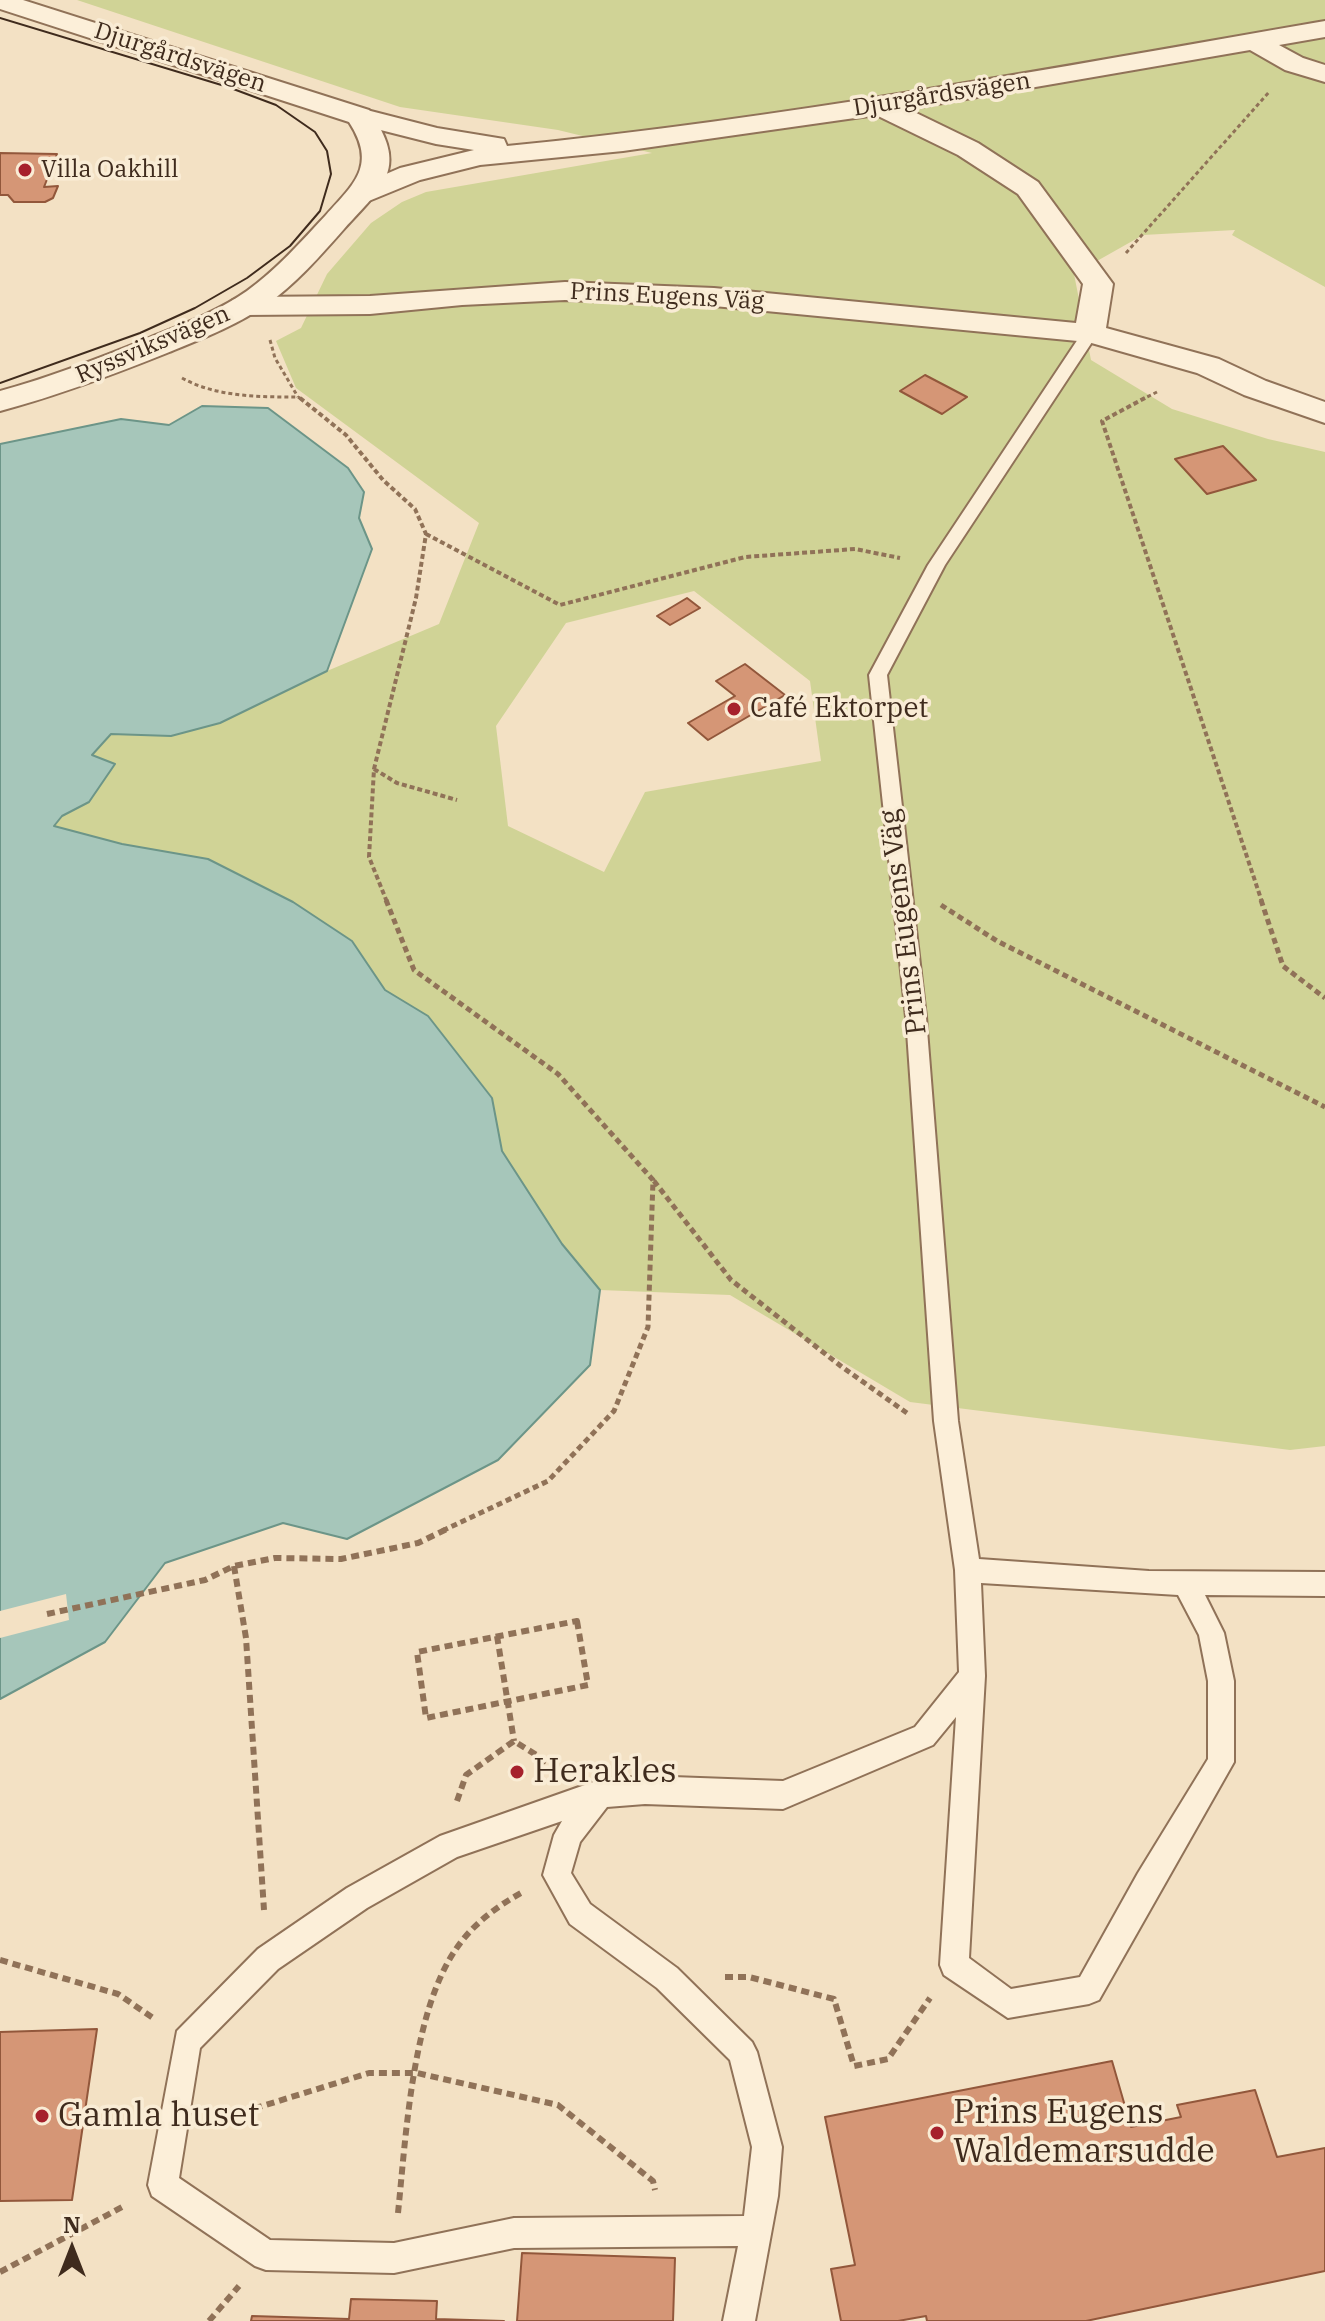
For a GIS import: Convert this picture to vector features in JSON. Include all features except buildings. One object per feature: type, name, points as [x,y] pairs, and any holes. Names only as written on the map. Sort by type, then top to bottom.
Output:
[{"type":"street","name":"Djurgårdsvägen","points":[[0,1],[359,116],[471,141],[557,149]]},
{"type":"street","name":"Djurgårdsvägen","points":[[359,196],[390,181],[448,163],[480,157],[623,143],[880,106],[1325,29]]},
{"type":"street","points":[[1253,41],[1294,64],[1325,74]]},
{"type":"street","points":[[880,106],[968,149],[1028,188],[1098,284]]},
{"type":"street","points":[[359,116],[376,137],[379,158],[359,196]]},
{"type":"street","name":"Ryssviksvägen","points":[[0,401],[49,388],[140,353],[244,306],[311,248],[359,196]]},
{"type":"street","name":"Prins Eugens Väg","points":[[1090,333],[1098,284]]},
{"type":"street","name":"Prins Eugens Väg","points":[[244,306],[370,305],[565,291],[714,297],[1090,333],[1208,366],[1255,388],[1325,413]]},
{"type":"lane","name":"Prins Eugens Väg","points":[[954,1965],[972,1676],[968,1570],[946,1421],[916,1017],[878,675],[937,565],[1090,333]]},
{"type":"lane","points":[[968,1570],[1185,1583],[1325,1584]]},
{"type":"lane","points":[[954,1965],[1008,2004],[1089,1990],[1148,1883],[1221,1762],[1221,1681],[1211,1633],[1185,1583]]},
{"type":"lane","points":[[754,2231],[514,2233],[394,2258],[266,2255],[163,2185],[187,2041],[268,1959],[357,1898],[450,1846],[599,1794],[645,1790],[783,1795],[924,1736],[972,1676]]},
{"type":"lane","points":[[599,1794],[568,1835],[557,1875],[580,1914],[667,1978],[742,2052],[767,2147],[763,2196],[739,2321]]},
{"type":"path","points":[[1098,284],[1294,64]]},
{"type":"path","points":[[266,328],[275,358],[298,397],[346,435],[383,480],[415,509],[426,534],[416,598],[374,769],[369,857],[414,970],[558,1074],[653,1180],[731,1280],[908,1414],[946,1421]]},
{"type":"path","points":[[1208,366],[1102,421],[1283,966],[1325,998]]},
{"type":"path","points":[[176,374],[198,387],[261,397],[298,397]]},
{"type":"path","points":[[426,534],[560,605],[745,557],[855,549],[937,565]]},
{"type":"path","points":[[374,769],[397,783],[457,800]]},
{"type":"path","points":[[899,878],[997,941],[1325,1107]]},
{"type":"path","points":[[47,1614],[205,1580],[234,1566],[275,1558],[341,1559],[418,1543],[548,1481],[614,1411],[648,1327],[653,1180]]},
{"type":"path","points":[[234,1566],[246,1638],[268,1959]]},
{"type":"path","points":[[577,1621],[588,1685],[426,1718],[417,1652],[497,1636],[577,1621]]},
{"type":"path","points":[[497,1636],[514,1741],[538,1756],[550,1775],[556,1811]]},
{"type":"path","points":[[450,1846],[454,1809],[466,1775],[514,1741]]},
{"type":"path","points":[[394,2258],[410,2105],[431,2008],[450,1957],[479,1923],[500,1907],[557,1875]]},
{"type":"path","points":[[0,1960],[118,1994],[187,2041]]},
{"type":"path","points":[[667,1978],[749,1977],[834,1999],[854,2066],[888,2059],[954,1965]]},
{"type":"path","points":[[171,2136],[369,2073],[417,2073],[558,2105],[653,2181],[669,2233]]},
{"type":"path","points":[[0,2272],[163,2185]]},
{"type":"green space","points":[[77,0],[1325,0],[1325,287],[1232,235],[1235,230],[1143,235],[1074,274],[1091,360],[1172,409],[1268,439],[1325,452],[1325,1446],[1290,1450],[910,1402],[730,1295],[600,1290],[562,1244],[502,1151],[492,1097],[428,1016],[385,990],[352,940],[122,844],[53,826],[61,816],[89,802],[114,764],[92,755],[111,734],[171,736],[220,723],[327,671],[439,624],[479,523],[296,388],[276,341],[301,328],[327,274],[371,223],[402,202],[426,192],[652,153],[558,130],[400,107]],"holes":[[[1223,446],[1255,481],[1207,494],[1175,459]],[[694,591],[810,681],[821,761],[645,792],[604,872],[508,826],[496,726],[566,623]]]},
{"type":"shaded area","points":[[202,406],[268,408],[348,468],[364,492],[359,518],[372,549],[327,671],[220,723],[171,736],[111,734],[92,755],[115,764],[89,802],[62,816],[54,826],[122,844],[208,859],[293,902],[352,941],[385,990],[428,1016],[492,1098],[502,1151],[562,1244],[600,1290],[590,1365],[498,1460],[347,1539],[283,1523],[165,1563],[105,1642],[0,1699],[0,444],[121,419],[169,425]]},
{"type":"pier","points":[[66,1594],[69,1620],[0,1638],[0,1611]]},
{"type":"tram line","points":[[0,18],[228,87],[276,105],[315,132],[327,151],[331,174],[320,211],[290,246],[247,278],[195,308],[140,333],[0,383]]},
{"type":"place","name":"Villa Oakhill","points":[[25,170]]},
{"type":"place","name":"Café Ektorpet","points":[[734,709]]},
{"type":"place","name":"Herakles","points":[[517,1772]]},
{"type":"place","name":"Gamla huset","points":[[42,2116]]},
{"type":"place","name":"Prins Eugens Waldemarsudde","points":[[937,2133]]}]
